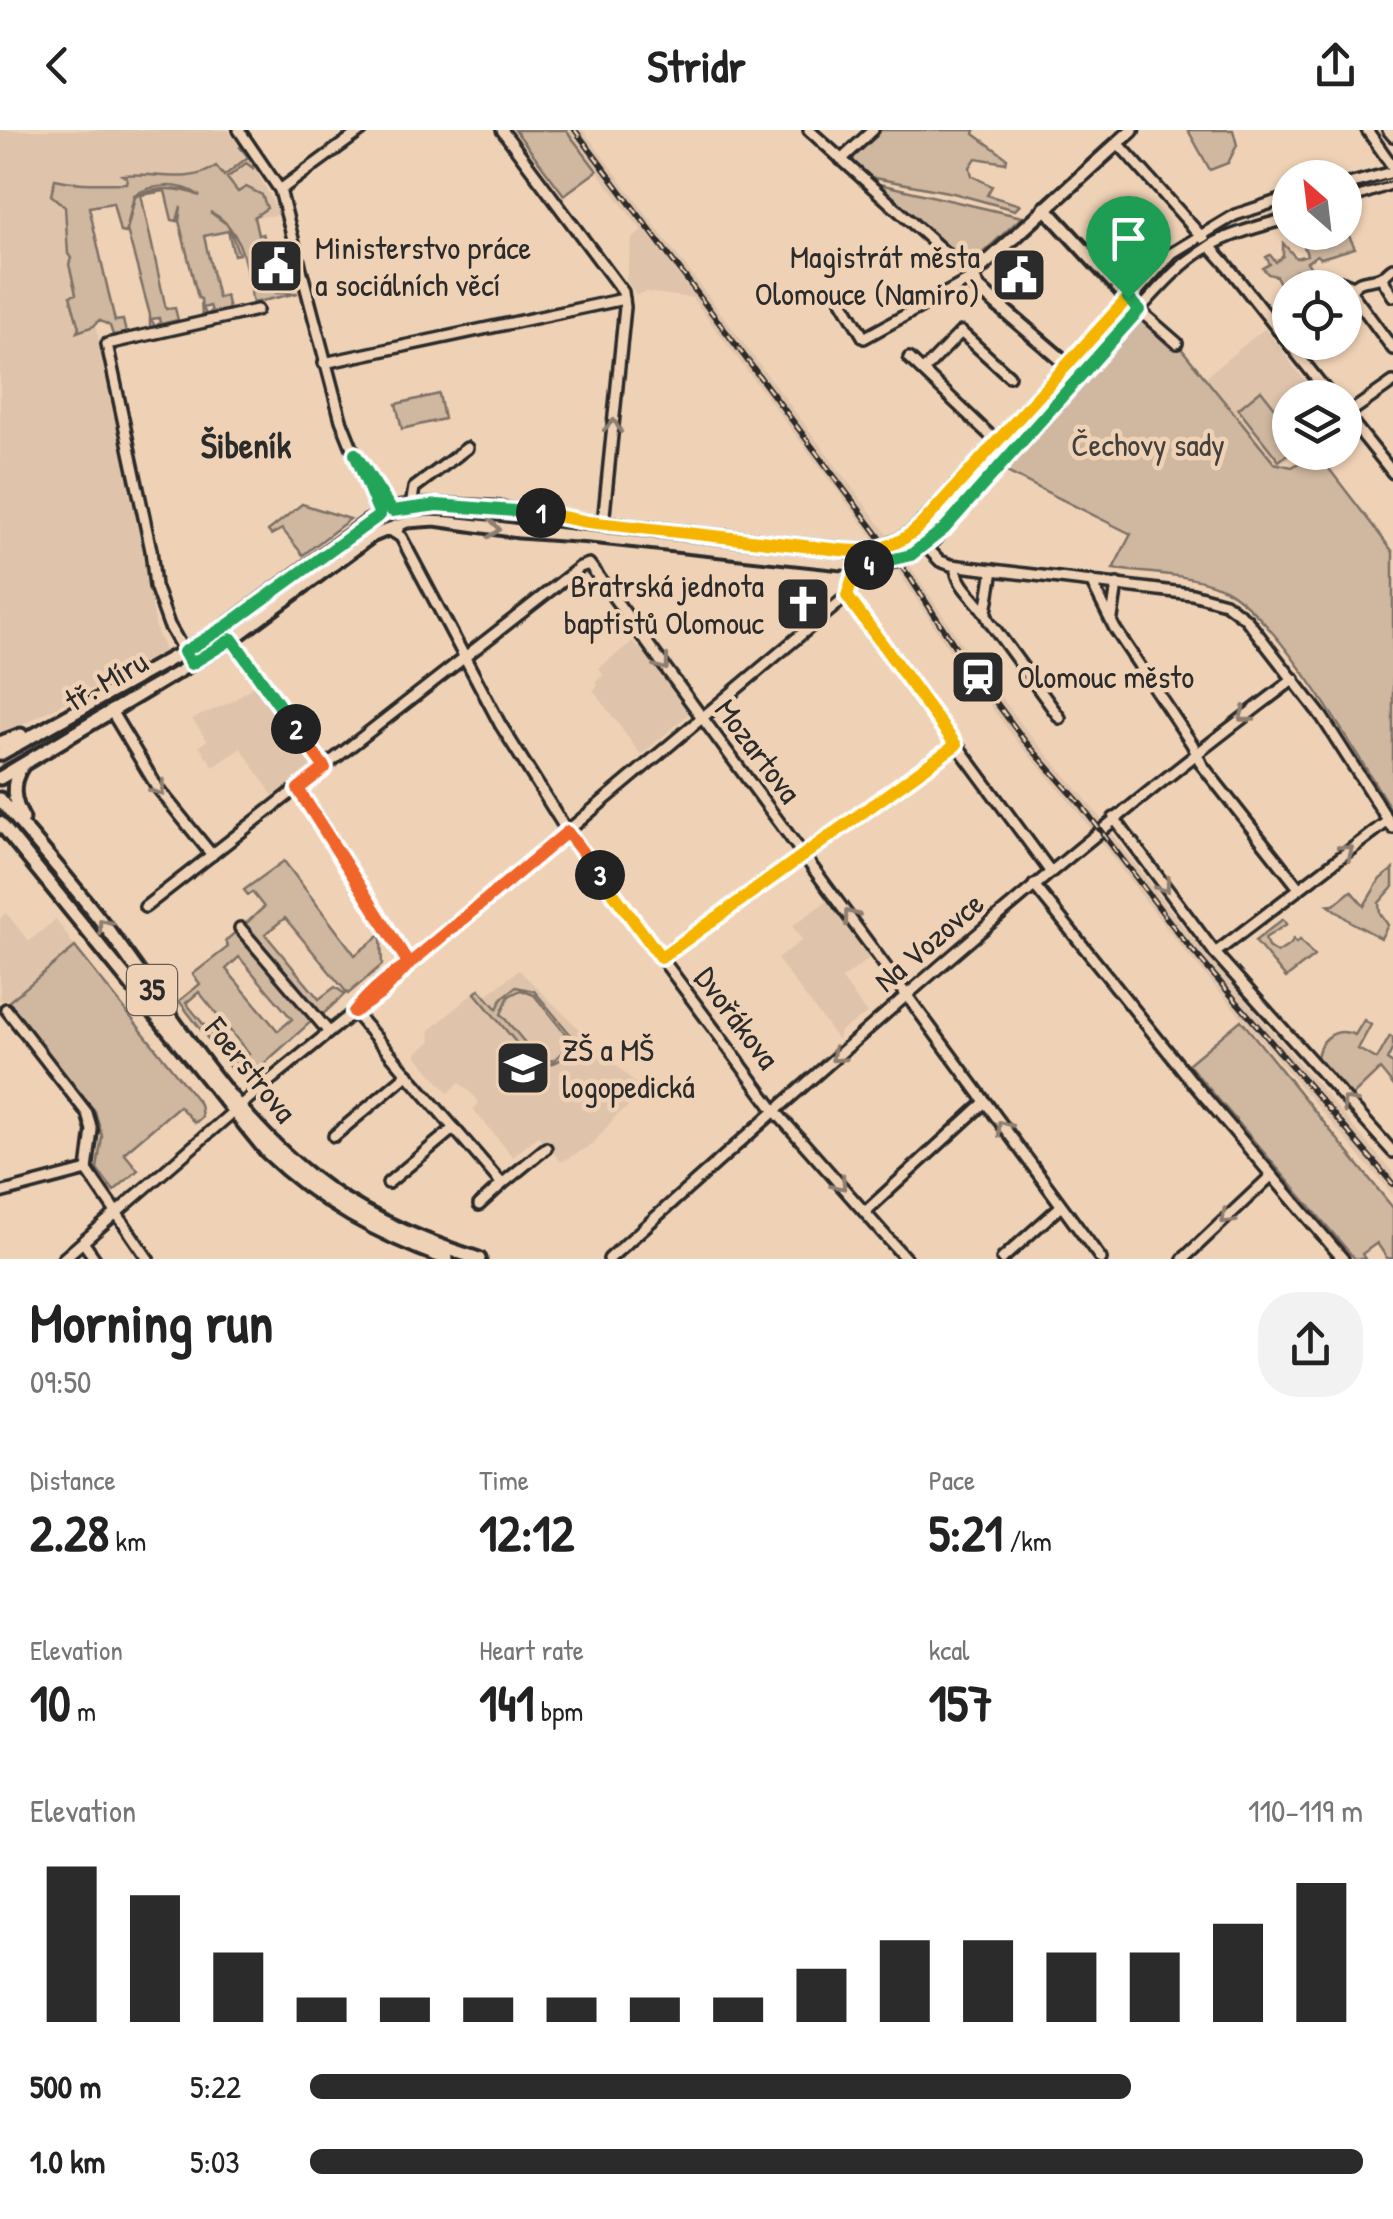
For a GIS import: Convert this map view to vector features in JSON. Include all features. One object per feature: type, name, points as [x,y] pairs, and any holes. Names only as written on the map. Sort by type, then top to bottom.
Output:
[{"type":"main road","points":[[391,522],[435,518],[549,535],[858,558],[887,547],[913,533],[1068,366],[999,307],[973,278],[975,272],[1132,130]]},
{"type":"main road","points":[[391,522],[412,506],[494,508],[893,562],[926,546],[1139,310],[1045,208]]},
{"type":"main road","name":"tř. Míru","points":[[0,778],[191,664],[228,633],[391,522]]},
{"type":"main road","name":"tř. Míru","points":[[0,754],[184,652],[228,633]]},
{"type":"main road","points":[[0,743],[96,699]]},
{"type":"main road","points":[[31,757],[18,773],[14,794],[19,813],[37,845]]},
{"type":"main road","name":"Foerstrova","points":[[0,798],[110,932],[267,1152],[324,1200],[388,1236],[447,1259]]},
{"type":"main road","name":"Foerstrova","points":[[0,823],[237,1109],[289,1158],[346,1202],[390,1226],[479,1259]]},
{"type":"main road","points":[[0,831],[20,848]]},
{"type":"street","name":"Dvořákova","points":[[239,130],[280,190],[324,363],[355,454],[506,734],[567,832],[776,1111],[906,1259]]},
{"type":"street","points":[[280,190],[362,130]]},
{"type":"street","points":[[502,130],[618,282],[624,299],[604,524]]},
{"type":"street","points":[[809,130],[973,278],[864,338],[841,299]]},
{"type":"street","points":[[841,160],[872,130]]},
{"type":"street","points":[[1362,179],[1393,169],[1367,130]]},
{"type":"street","points":[[1388,130],[1393,136]]},
{"type":"street","points":[[1118,143],[1200,233],[1272,322]]},
{"type":"street","points":[[1362,194],[1393,183]]},
{"type":"street","points":[[1079,375],[1068,366],[1125,295],[1165,259],[1200,233],[1246,210],[1272,203]]},
{"type":"street","points":[[1178,343],[1139,310],[1179,266],[1209,245],[1239,231],[1272,223]]},
{"type":"street","points":[[1362,282],[1381,277],[1393,268]]},
{"type":"street","points":[[1381,277],[1393,296]]},
{"type":"street","points":[[324,363],[624,299]]},
{"type":"street","points":[[191,664],[155,586],[151,550],[106,344],[257,310]]},
{"type":"street","points":[[1362,310],[1393,349]]},
{"type":"street","points":[[923,371],[960,332],[1009,376]]},
{"type":"street","points":[[909,358],[997,442]]},
{"type":"street","points":[[1302,360],[1318,380]]},
{"type":"street","points":[[1362,403],[1393,382]]},
{"type":"street","points":[[1362,433],[1392,470]]},
{"type":"street","points":[[412,506],[414,488],[467,448]]},
{"type":"street","points":[[913,533],[940,560],[956,566],[1192,594],[1225,603],[1246,619],[1322,717],[1390,824],[1215,953]]},
{"type":"street","points":[[63,1259],[354,1012],[380,983],[409,964],[847,596],[858,558]]},
{"type":"street","name":"Mozartova","points":[[464,658],[588,564],[593,566],[1102,1259]]},
{"type":"street","points":[[956,566],[957,576],[1060,718]]},
{"type":"street","points":[[986,612],[992,570]]},
{"type":"street","points":[[1091,581],[1112,618]]},
{"type":"street","points":[[1117,584],[1114,629],[1202,765],[1299,888]]},
{"type":"street","points":[[847,596],[956,745],[1054,868]]},
{"type":"street","points":[[228,633],[325,768]]},
{"type":"street","points":[[145,907],[209,852],[298,789],[464,658]]},
{"type":"street","name":"Na Vozovce","points":[[610,1259],[906,994],[1054,868],[1294,679]]},
{"type":"street","points":[[110,709],[156,786],[209,852]]},
{"type":"street","points":[[661,958],[956,745]]},
{"type":"street","points":[[298,789],[409,964]]},
{"type":"street","points":[[1114,818],[1215,953],[1393,1152]]},
{"type":"street","points":[[1032,887],[1343,1259]]},
{"type":"street","points":[[240,928],[328,1031]]},
{"type":"street","points":[[6,1008],[87,1112],[92,1130],[87,1170],[148,1259]]},
{"type":"street","points":[[354,1012],[502,1184]]},
{"type":"street","points":[[334,1136],[408,1074]]},
{"type":"street","points":[[864,1212],[985,1102]]},
{"type":"street","points":[[388,1183],[454,1128]]},
{"type":"street","points":[[479,1205],[546,1148]]},
{"type":"street","points":[[0,1193],[87,1170]]},
{"type":"street","points":[[1183,1259],[1270,1176]]},
{"type":"street","points":[[1002,1259],[1061,1206]]},
{"type":"street","points":[[82,1242],[96,1259]]},
{"type":"shaded area","points":[[0,130],[228,130],[248,155],[280,215],[257,217],[198,203],[196,182],[63,190],[129,466],[156,629],[166,653],[120,679],[86,691],[11,731],[0,733]]},
{"type":"shaded area","points":[[566,130],[583,130],[900,551],[1026,730],[1085,798],[1188,933],[1393,1173],[1393,1195],[1177,942],[1074,807],[1015,739],[951,653],[898,571],[692,298],[645,292],[636,295],[626,279],[632,239],[642,231]]},
{"type":"shaded area","points":[[1264,329],[1272,339],[1272,360],[1289,360],[1304,380],[1272,380],[1272,461],[1205,377]]},
{"type":"shaded area","points":[[633,641],[638,648],[645,649],[689,710],[641,755],[593,690],[603,675],[599,668]]},
{"type":"shaded area","points":[[256,684],[311,762],[311,767],[273,796],[241,748],[214,767],[199,746],[207,740],[192,719],[231,702]]},
{"type":"shaded area","points":[[828,900],[870,958],[842,979],[867,1014],[840,1031],[838,1040],[777,959],[802,940],[792,926]]},
{"type":"shaded area","points":[[6,913],[29,941],[56,919],[75,947],[8,1000],[0,1000],[0,918]]},
{"type":"shaded area","name":"ZŠ a MŠ logopedická","points":[[519,970],[645,1093],[615,1117],[592,1145],[561,1162],[538,1136],[513,1157],[473,1109],[479,1103],[475,1097],[460,1083],[448,1093],[415,1054],[431,1041],[429,1031],[480,987],[488,994]]},
{"type":"green space","points":[[515,130],[566,130],[597,171],[564,195]]},
{"type":"green space","points":[[880,130],[975,130],[974,134],[1007,158],[1006,163],[976,158],[970,167],[972,176],[992,186],[987,195],[1020,205],[1015,210],[869,177],[854,163],[853,156]]},
{"type":"green space","points":[[1188,130],[1233,130],[1237,145],[1228,163],[1210,170]]},
{"type":"green space","points":[[243,144],[254,160],[253,168],[246,163],[227,178],[238,192],[246,187],[262,195],[267,208],[254,217],[258,235],[263,234],[270,255],[261,257],[265,273],[274,272],[276,293],[298,293],[253,303],[242,252],[229,227],[239,254],[234,255],[228,231],[204,236],[218,298],[226,296],[229,309],[208,314],[212,311],[210,306],[203,308],[206,314],[202,315],[179,221],[181,206],[177,221],[172,220],[165,191],[141,195],[166,309],[175,308],[178,320],[157,325],[159,318],[151,319],[155,326],[150,327],[127,230],[135,197],[151,191],[168,189],[200,196],[184,188],[167,186],[134,195],[126,233],[120,232],[113,203],[89,207],[115,321],[123,320],[126,333],[114,338],[110,326],[99,320],[77,332],[70,296],[76,294],[69,264],[65,207],[51,195],[55,179],[126,183],[127,178],[122,175],[182,177],[216,166],[224,176],[248,157],[240,147]]},
{"type":"green space","points":[[875,183],[1022,217],[975,260],[967,261]]},
{"type":"green space","points":[[1283,250],[1289,250],[1296,258],[1307,255],[1305,250],[1348,250],[1321,258],[1317,255],[1307,262],[1309,270],[1272,270],[1272,275],[1263,268],[1270,264],[1266,257],[1270,255],[1276,262],[1283,256]]},
{"type":"green space","name":"Čechovy sady","points":[[1141,320],[1169,346],[1180,347],[1272,461],[1272,470],[1330,470],[1393,552],[1393,813],[1315,689],[1266,625],[1242,601],[1220,587],[1195,579],[1113,569],[1131,534],[1005,471]]},
{"type":"green space","points":[[1261,390],[1272,404],[1272,452],[1238,409]]},
{"type":"green space","points":[[439,394],[444,419],[402,429],[396,404]]},
{"type":"green space","points":[[302,504],[350,519],[303,555],[282,529],[271,535],[268,531]]},
{"type":"green space","points":[[284,861],[355,955],[379,936],[381,939],[382,965],[348,994],[285,918],[265,934],[319,999],[335,987],[345,994],[320,1017],[243,926],[264,907],[252,892],[248,895],[244,890]]},
{"type":"green space","points":[[1393,869],[1393,887],[1379,903],[1388,925],[1381,938],[1328,905],[1334,905],[1351,891],[1364,906],[1380,879]]},
{"type":"green space","points":[[1283,919],[1287,924],[1265,938],[1268,947],[1277,953],[1293,939],[1296,943],[1300,940],[1314,956],[1286,978],[1255,941]]},
{"type":"green space","points":[[237,931],[313,1020],[249,1077],[234,1073],[179,1001],[200,984],[193,974],[228,947],[225,941]],"holes":[[[239,957],[292,1019],[278,1031],[226,969]],[[199,992],[249,1054],[237,1065],[186,1003]]]},
{"type":"green space","points":[[75,947],[200,1104],[202,1117],[195,1123],[179,1106],[124,1153],[138,1170],[114,1191],[97,1169],[102,1136],[95,1111],[7,1003]]},
{"type":"green space","points":[[516,987],[534,991],[571,1035],[568,1051],[561,1059],[545,1065],[549,1072],[544,1076],[475,993],[479,989],[497,1009],[502,998]],"holes":[[[521,990],[534,995],[567,1036],[565,1050],[554,1060],[541,1062],[501,1014],[509,996]]]},
{"type":"green space","points":[[1241,1020],[1393,1208],[1393,1259],[1387,1258],[1377,1243],[1362,1254],[1365,1259],[1355,1259],[1188,1064]]},
{"type":"green space","points":[[1364,1020],[1371,1025],[1358,1049],[1377,1059],[1390,1036],[1393,1038],[1387,1060],[1393,1064],[1393,1085],[1380,1069],[1350,1098],[1317,1062],[1318,1054],[1328,1037],[1341,1032],[1355,1035]]},
{"type":"tram line","points":[[1362,190],[1393,181]]},
{"type":"tram line","points":[[0,767],[217,643],[369,532],[397,519],[448,516],[858,560],[894,556],[921,542],[1176,262],[1219,233],[1272,216]]},
{"type":"railway","points":[[575,130],[911,579],[1024,740],[1078,801],[1182,938],[1393,1184]]},
{"type":"place","name":"Ministerstvo práce a sociálních věcí","points":[[276,266]]},
{"type":"place","name":"Magistrát města Olomouce (Namiro)","points":[[1019,275]]},
{"type":"place","name":"Bratrská jednota baptistů Olomouc","points":[[803,604]]},
{"type":"place","name":"Olomouc město","points":[[978,677]]},
{"type":"place","name":"ZŠ a MŠ logopedická","points":[[523,1068]]},
{"type":"district","name":"Šibeník","points":[[246,446]]},
{"type":"route","points":[[1128,298],[916,531],[894,544],[870,551],[665,531],[475,506],[420,505],[392,511],[355,454],[380,515],[228,625],[184,652],[191,664],[232,639],[325,768],[298,789],[409,964],[382,993],[354,1012],[380,983],[409,964],[567,832],[661,958],[956,745],[847,596],[857,564],[893,562],[930,543],[1139,310],[1128,298]]}]
